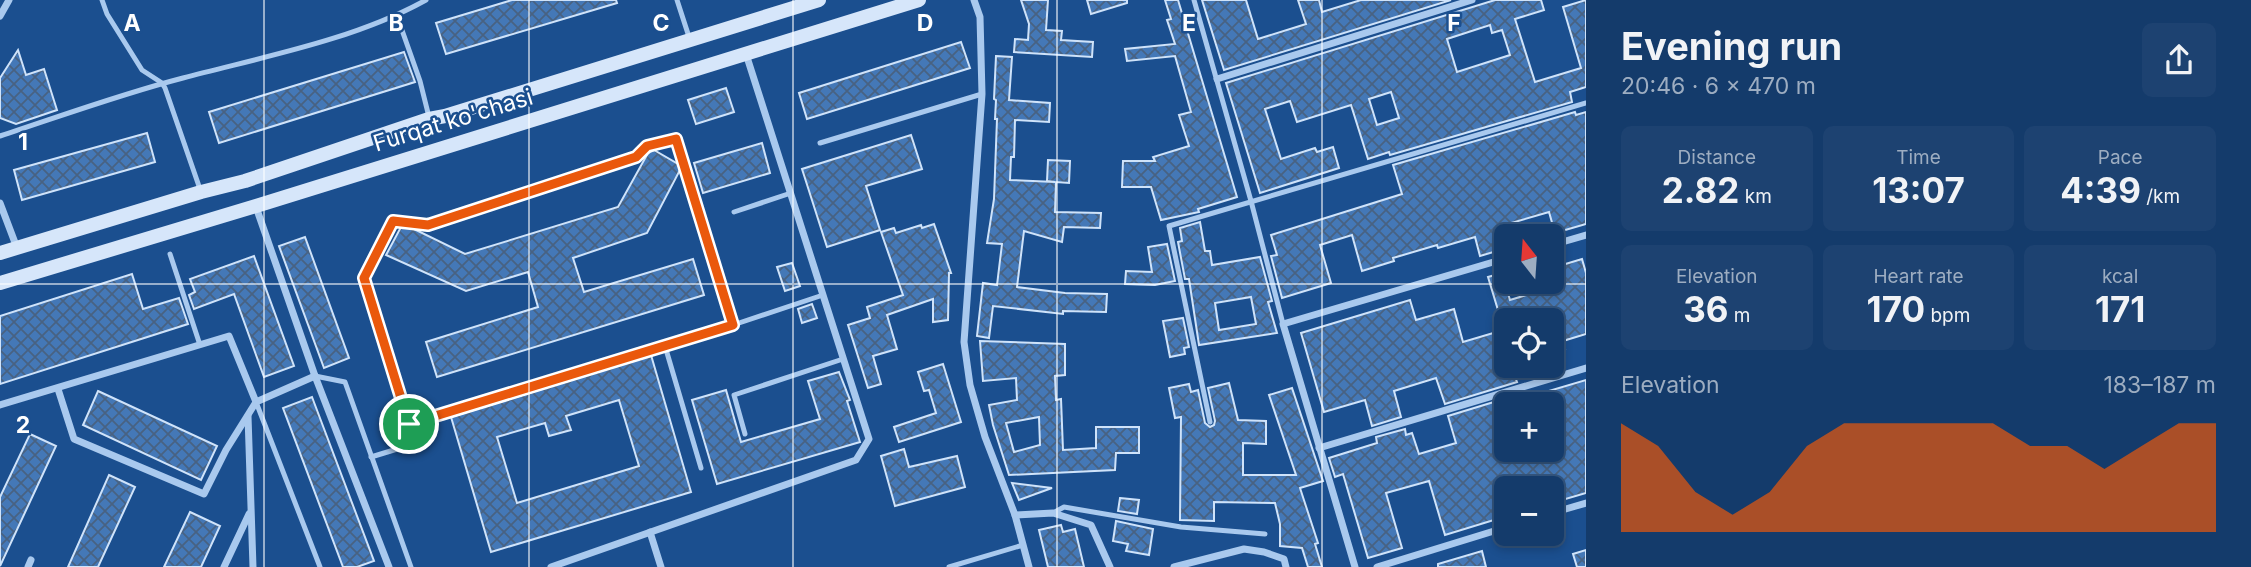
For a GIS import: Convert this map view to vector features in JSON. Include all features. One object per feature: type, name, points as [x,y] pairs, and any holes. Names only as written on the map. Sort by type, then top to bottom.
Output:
[{"type":"main road","name":"Furqat ko'chasi","points":[[0,253],[245,181],[429,119],[819,0]]},
{"type":"main road","name":"Furqat ko'chasi","points":[[0,283],[919,0]]},
{"type":"street","points":[[0,16],[9,0]]},
{"type":"street","points":[[974,0],[979,17],[982,94],[964,342],[970,385],[985,437],[1015,515],[1029,567]]},
{"type":"street","points":[[1217,79],[1472,0]]},
{"type":"street","points":[[551,567],[856,460],[869,439],[746,52]]},
{"type":"street","points":[[0,203],[17,248]]},
{"type":"street","points":[[256,206],[315,376],[388,567]]},
{"type":"street","points":[[1564,241],[1586,235]]},
{"type":"street","points":[[1355,567],[1283,324],[1494,262]]},
{"type":"street","points":[[0,405],[229,336],[256,402]]},
{"type":"street","points":[[1319,448],[1586,368]]},
{"type":"street","points":[[58,389],[74,439],[204,494],[226,450],[256,402],[315,376]]},
{"type":"street","points":[[248,416],[253,567]]},
{"type":"street","points":[[1564,509],[1586,503]]},
{"type":"street","points":[[223,567],[250,513]]},
{"type":"street","points":[[1015,515],[1052,513],[1091,524],[1110,567]]},
{"type":"street","points":[[1377,567],[1494,531]]},
{"type":"street","points":[[650,532],[661,567]]},
{"type":"street","points":[[1174,567],[1202,563],[1244,549],[1283,559],[1286,567]]},
{"type":"lane","points":[[102,0],[107,14],[142,71],[162,83],[201,192]]},
{"type":"lane","points":[[0,136],[162,83],[333,38],[397,16],[426,0]]},
{"type":"lane","points":[[677,0],[690,40]]},
{"type":"lane","points":[[1194,0],[1283,324]]},
{"type":"lane","points":[[397,16],[420,81],[429,119]]},
{"type":"lane","points":[[820,143],[982,94]]},
{"type":"lane","points":[[1210,422],[1169,226],[1586,103]]},
{"type":"lane","points":[[372,457],[407,446],[413,436],[364,278],[393,221],[428,225],[636,157],[647,146],[676,139],[733,325]]},
{"type":"lane","points":[[734,212],[791,193]]},
{"type":"lane","points":[[170,254],[200,345]]},
{"type":"lane","points":[[409,424],[823,295]]},
{"type":"lane","points":[[665,346],[701,468]]},
{"type":"lane","points":[[745,434],[734,395],[843,359]]},
{"type":"lane","points":[[315,376],[345,382],[411,567]]},
{"type":"lane","points":[[256,402],[320,567]]},
{"type":"lane","points":[[1052,513],[1064,507],[1181,527],[1265,534]]},
{"type":"lane","points":[[949,567],[1023,544]]},
{"type":"building","points":[[512,0],[616,0],[617,3],[446,54],[436,23]]},
{"type":"building","points":[[1021,0],[1048,0],[1046,30],[1062,31],[1061,40],[1093,42],[1092,57],[1014,52],[1015,39],[1028,40],[1029,24]]},
{"type":"building","points":[[1087,0],[1127,0],[1127,3],[1091,14]]},
{"type":"building","points":[[1165,0],[1178,0],[1237,197],[1198,209],[1199,212],[1161,220],[1151,187],[1122,187],[1123,161],[1155,161],[1153,157],[1189,146],[1179,115],[1191,112],[1175,56],[1127,61],[1125,49],[1175,44],[1167,20],[1171,19]]},
{"type":"building","points":[[1202,0],[1246,0],[1258,39],[1306,24],[1298,0],[1319,0],[1322,12],[1361,0],[1451,0],[1224,70]]},
{"type":"building","points":[[1495,0],[1541,0],[1544,10],[1515,19],[1535,82],[1581,68],[1563,7],[1586,0],[1586,87],[1570,92],[1572,102],[1368,159],[1351,105],[1297,122],[1290,101],[1265,109],[1281,159],[1315,148],[1317,152],[1333,147],[1339,168],[1260,193],[1226,83]],"holes":[[[1490,25],[1492,33],[1502,30],[1510,55],[1457,72],[1447,39]],[[1391,92],[1399,118],[1377,125],[1369,99]]]},
{"type":"building","points":[[961,42],[970,68],[807,119],[799,93]]},
{"type":"building","points":[[18,50],[26,75],[44,69],[57,110],[16,124],[0,118],[0,78]]},
{"type":"building","points":[[404,52],[415,82],[219,143],[209,112]]},
{"type":"building","points":[[996,56],[1012,57],[1009,100],[1050,103],[1049,122],[1015,120],[1010,180],[1055,182],[1047,181],[1048,160],[1070,161],[1069,183],[1056,182],[1055,212],[1101,213],[1100,228],[1064,227],[1062,242],[1024,231],[1017,287],[1065,293],[1107,294],[1106,312],[1063,311],[1063,314],[993,306],[989,338],[977,336],[983,283],[997,285],[1002,244],[987,243],[994,199]]},
{"type":"building","points":[[726,88],[734,112],[696,124],[688,100]]},
{"type":"building","points":[[1575,112],[1576,115],[1586,112],[1586,224],[1564,230],[1564,224],[1552,224],[1549,212],[1508,224],[1494,224],[1494,252],[1480,256],[1475,237],[1393,258],[1394,261],[1362,271],[1352,235],[1320,245],[1331,283],[1282,298],[1271,256],[1277,255],[1271,235],[1402,194],[1393,165]]},
{"type":"building","points":[[147,133],[155,162],[22,200],[14,170]]},
{"type":"building","points":[[911,135],[922,169],[866,186],[880,230],[827,247],[802,169]]},
{"type":"building","points":[[762,143],[770,173],[703,193],[694,163]]},
{"type":"building","points":[[654,150],[678,164],[680,170],[647,233],[573,258],[584,292],[693,259],[704,295],[437,377],[426,342],[538,307],[528,272],[466,291],[386,255],[401,227],[412,228],[465,254],[618,207],[648,153]]},
{"type":"building","points":[[1200,222],[1205,251],[1210,251],[1212,265],[1260,257],[1272,301],[1268,302],[1277,333],[1199,345],[1189,279],[1185,279],[1178,242],[1182,241],[1180,228]],"holes":[[[1251,297],[1256,324],[1219,330],[1215,303]]]},
{"type":"building","points":[[934,224],[951,273],[948,320],[933,322],[933,299],[887,315],[897,349],[873,356],[881,384],[868,388],[848,325],[870,318],[867,307],[903,295],[881,232],[894,228],[896,233]]},
{"type":"building","points":[[305,237],[349,358],[324,368],[279,246]]},
{"type":"building","points":[[1167,244],[1175,281],[1155,285],[1125,284],[1126,271],[1152,272],[1148,247]]},
{"type":"building","points":[[254,256],[294,366],[264,377],[234,294],[194,309],[189,295],[195,292],[190,279]]},
{"type":"building","points":[[1582,259],[1586,273],[1586,334],[1564,341],[1564,308],[1497,308],[1488,277],[1494,275],[1494,294],[1508,294],[1510,300],[1530,294],[1564,294],[1564,264]]},
{"type":"building","points":[[792,263],[800,286],[785,291],[777,267]]},
{"type":"building","points":[[132,274],[143,309],[179,298],[188,324],[0,384],[0,316]]},
{"type":"building","points":[[1410,300],[1416,320],[1454,309],[1463,342],[1494,333],[1494,378],[1515,378],[1517,382],[1445,404],[1436,378],[1394,391],[1401,417],[1372,426],[1365,400],[1324,412],[1301,333]]},
{"type":"building","points":[[812,304],[817,318],[802,323],[798,309]]},
{"type":"building","points":[[1183,318],[1189,347],[1184,348],[1185,354],[1170,357],[1163,321]]},
{"type":"building","points":[[980,341],[1065,344],[1065,375],[1055,376],[1056,400],[1061,399],[1063,450],[1096,448],[1096,427],[1139,427],[1139,453],[1116,453],[1115,470],[1009,475],[989,405],[1017,400],[1016,378],[983,381]],"holes":[[[1039,417],[1040,445],[1014,452],[1006,423]]]},
{"type":"building","points":[[651,355],[691,492],[491,552],[451,417]],"holes":[[[619,400],[639,466],[517,503],[497,437],[545,423],[549,436],[571,430],[566,416]]]},
{"type":"building","points":[[943,364],[961,422],[899,442],[894,427],[936,413],[929,390],[924,391],[918,372]]},
{"type":"building","points":[[839,372],[850,400],[847,401],[860,442],[717,484],[692,400],[726,390],[741,442],[820,419],[808,381]]},
{"type":"building","points":[[1586,380],[1586,493],[1564,499],[1564,476],[1494,476],[1494,520],[1445,535],[1429,481],[1386,493],[1402,548],[1368,558],[1343,474],[1335,477],[1329,458],[1377,443],[1376,437],[1405,429],[1406,435],[1412,433],[1419,454],[1456,443],[1448,416],[1494,402],[1494,462],[1564,462],[1564,392],[1546,392]]},
{"type":"building","points":[[1229,383],[1238,420],[1266,421],[1266,444],[1243,443],[1243,475],[1296,475],[1269,395],[1292,388],[1323,481],[1300,488],[1318,543],[1315,544],[1322,567],[1308,567],[1302,548],[1280,546],[1280,524],[1275,503],[1214,502],[1214,521],[1180,520],[1181,417],[1175,418],[1169,388],[1189,384],[1191,392],[1198,390],[1205,423],[1210,427],[1215,421],[1208,388]]},
{"type":"building","points":[[98,391],[217,446],[201,480],[83,425]]},
{"type":"building","points":[[312,397],[374,561],[357,567],[343,567],[283,408]]},
{"type":"building","points":[[30,434],[56,446],[0,566],[0,497]]},
{"type":"building","points":[[904,449],[909,467],[957,456],[965,487],[895,506],[881,456]]},
{"type":"building","points":[[109,475],[135,487],[98,567],[68,567]]},
{"type":"building","points":[[1012,483],[1052,488],[1019,500]]},
{"type":"building","points":[[1120,498],[1139,500],[1137,514],[1118,511]]},
{"type":"building","points":[[190,512],[220,526],[201,567],[164,567]]},
{"type":"building","points":[[1116,521],[1153,529],[1149,555],[1126,551],[1128,544],[1113,541]]},
{"type":"building","points":[[1061,525],[1063,532],[1075,529],[1084,567],[1048,567],[1039,530]]},
{"type":"building","points":[[1586,550],[1586,567],[1577,567],[1573,554]]},
{"type":"building","points":[[1482,551],[1486,567],[1438,567],[1438,564]]},
{"type":"route","points":[[676,139],[733,325],[409,424],[364,278],[393,221],[428,225],[636,157],[647,146],[676,139]]}]
